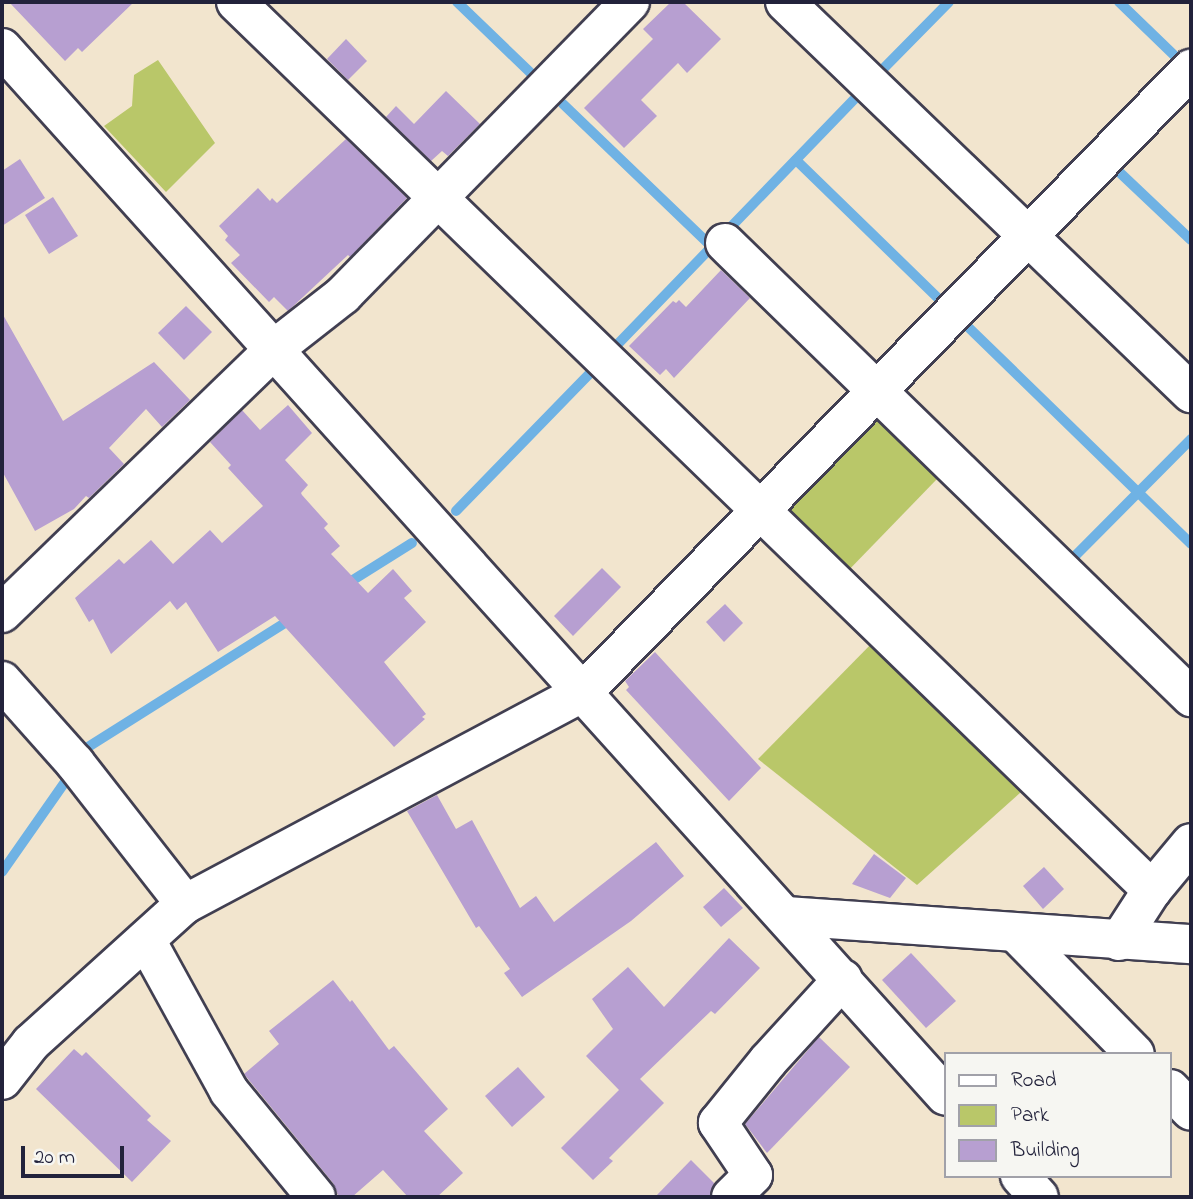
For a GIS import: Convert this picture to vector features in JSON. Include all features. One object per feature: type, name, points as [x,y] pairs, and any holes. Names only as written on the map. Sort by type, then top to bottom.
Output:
[{"type":"street","points":[[236,2],[1152,890]]},
{"type":"street","points":[[2,613],[274,349],[343,295],[630,2]]},
{"type":"street","points":[[785,2],[1191,393]]},
{"type":"street","points":[[2,48],[788,916],[944,1094]]},
{"type":"street","points":[[2,1080],[31,1043],[186,904],[583,692],[1191,69]]},
{"type":"street","points":[[724,243],[1191,697]]},
{"type":"street","points":[[2,681],[75,763],[186,904]]},
{"type":"street","points":[[1119,941],[1152,890],[1191,843]]},
{"type":"street","points":[[788,916],[1191,944]]},
{"type":"street","points":[[1017,934],[1133,1052]]},
{"type":"street","points":[[146,940],[229,1091],[316,1197]]},
{"type":"street","points":[[731,1197],[753,1175],[718,1123],[768,1061],[843,979]]},
{"type":"street","points":[[1172,1091],[1191,1111]]},
{"type":"street","points":[[1022,1178],[1039,1197]]},
{"type":"green space","points":[[158,60],[215,143],[166,192],[104,126],[132,106],[134,75]]},
{"type":"green space","points":[[875,418],[938,478],[844,575],[790,522],[789,507]]},
{"type":"green space","points":[[879,636],[1030,784],[917,885],[758,759]]},
{"type":"building","points":[[9,2],[134,2],[82,52],[78,48],[65,61]]},
{"type":"building","points":[[671,2],[683,2],[721,39],[687,73],[678,63],[641,100],[657,116],[624,148],[584,108],[653,39],[643,29]]},
{"type":"building","points":[[346,39],[367,61],[348,80],[327,59]]},
{"type":"building","points":[[446,91],[480,124],[448,156],[442,151],[431,161],[386,117],[396,106],[414,124]]},
{"type":"building","points":[[346,139],[407,198],[350,257],[348,255],[288,311],[274,297],[269,302],[231,263],[240,255],[225,240],[228,236],[219,226],[258,188],[270,201],[272,198],[277,203]]},
{"type":"building","points":[[20,159],[45,198],[2,226],[2,171]]},
{"type":"building","points":[[53,197],[78,236],[49,254],[25,215]]},
{"type":"building","points":[[721,270],[750,298],[674,378],[666,369],[660,375],[629,346],[673,301],[676,303],[679,300],[686,307]]},
{"type":"building","points":[[186,306],[212,332],[184,360],[158,333]]},
{"type":"building","points":[[2,313],[63,421],[154,362],[190,400],[162,427],[146,409],[109,448],[124,464],[89,498],[86,496],[74,509],[35,531],[2,471]]},
{"type":"building","points":[[288,405],[312,433],[285,460],[308,485],[302,495],[328,524],[324,528],[340,546],[331,554],[368,593],[393,569],[412,591],[404,598],[426,622],[384,662],[426,714],[422,717],[425,719],[394,747],[275,616],[218,652],[186,602],[177,610],[170,601],[111,654],[93,619],[89,622],[75,598],[119,559],[124,564],[151,540],[173,564],[210,530],[222,543],[263,506],[228,468],[231,465],[210,442],[242,410],[260,430]]},
{"type":"building","points":[[602,568],[621,587],[573,636],[554,616]]},
{"type":"building","points":[[725,604],[743,623],[724,642],[706,622]]},
{"type":"building","points":[[655,652],[761,768],[729,801],[626,690],[629,687],[625,681]]},
{"type":"building","points":[[437,795],[456,829],[472,820],[520,908],[536,896],[554,922],[656,842],[684,876],[631,921],[522,997],[504,973],[510,969],[479,926],[476,928],[407,811]]},
{"type":"building","points":[[874,854],[906,878],[890,898],[852,884]]},
{"type":"building","points":[[1044,867],[1064,889],[1043,909],[1023,886]]},
{"type":"building","points":[[724,888],[743,908],[721,927],[703,907]]},
{"type":"building","points":[[729,938],[760,968],[715,1014],[711,1011],[640,1079],[664,1103],[609,1158],[613,1161],[593,1180],[561,1148],[619,1090],[586,1056],[613,1029],[592,999],[628,967],[664,1007]]},
{"type":"building","points":[[911,953],[956,1001],[926,1028],[882,980]]},
{"type":"building","points":[[333,980],[350,1002],[352,1000],[389,1050],[394,1046],[448,1109],[424,1131],[463,1173],[437,1197],[408,1197],[383,1170],[352,1197],[339,1197],[333,1183],[244,1074],[279,1044],[269,1031]]},
{"type":"building","points":[[819,1037],[850,1067],[767,1153],[745,1124]]},
{"type":"building","points":[[74,1049],[82,1056],[86,1052],[151,1116],[147,1120],[171,1141],[132,1182],[36,1089]]},
{"type":"building","points":[[518,1067],[545,1097],[512,1127],[485,1096]]},
{"type":"building","points":[[691,1160],[714,1183],[710,1197],[655,1197]]},
{"type":"waterway","points":[[457,2],[535,77]]},
{"type":"waterway","points":[[882,70],[949,2]]},
{"type":"waterway","points":[[1119,2],[1176,57]]},
{"type":"waterway","points":[[613,349],[856,97]]},
{"type":"waterway","points":[[563,104],[715,250]]},
{"type":"waterway","points":[[796,160],[942,302]]},
{"type":"waterway","points":[[1116,169],[1191,240]]},
{"type":"waterway","points":[[966,325],[1191,544]]},
{"type":"waterway","points":[[456,511],[598,365]]},
{"type":"waterway","points":[[1072,559],[1191,439]]},
{"type":"waterway","points":[[345,585],[412,543]]},
{"type":"waterway","points":[[88,747],[293,618]]},
{"type":"waterway","points":[[2,872],[67,779],[72,785]]}]
